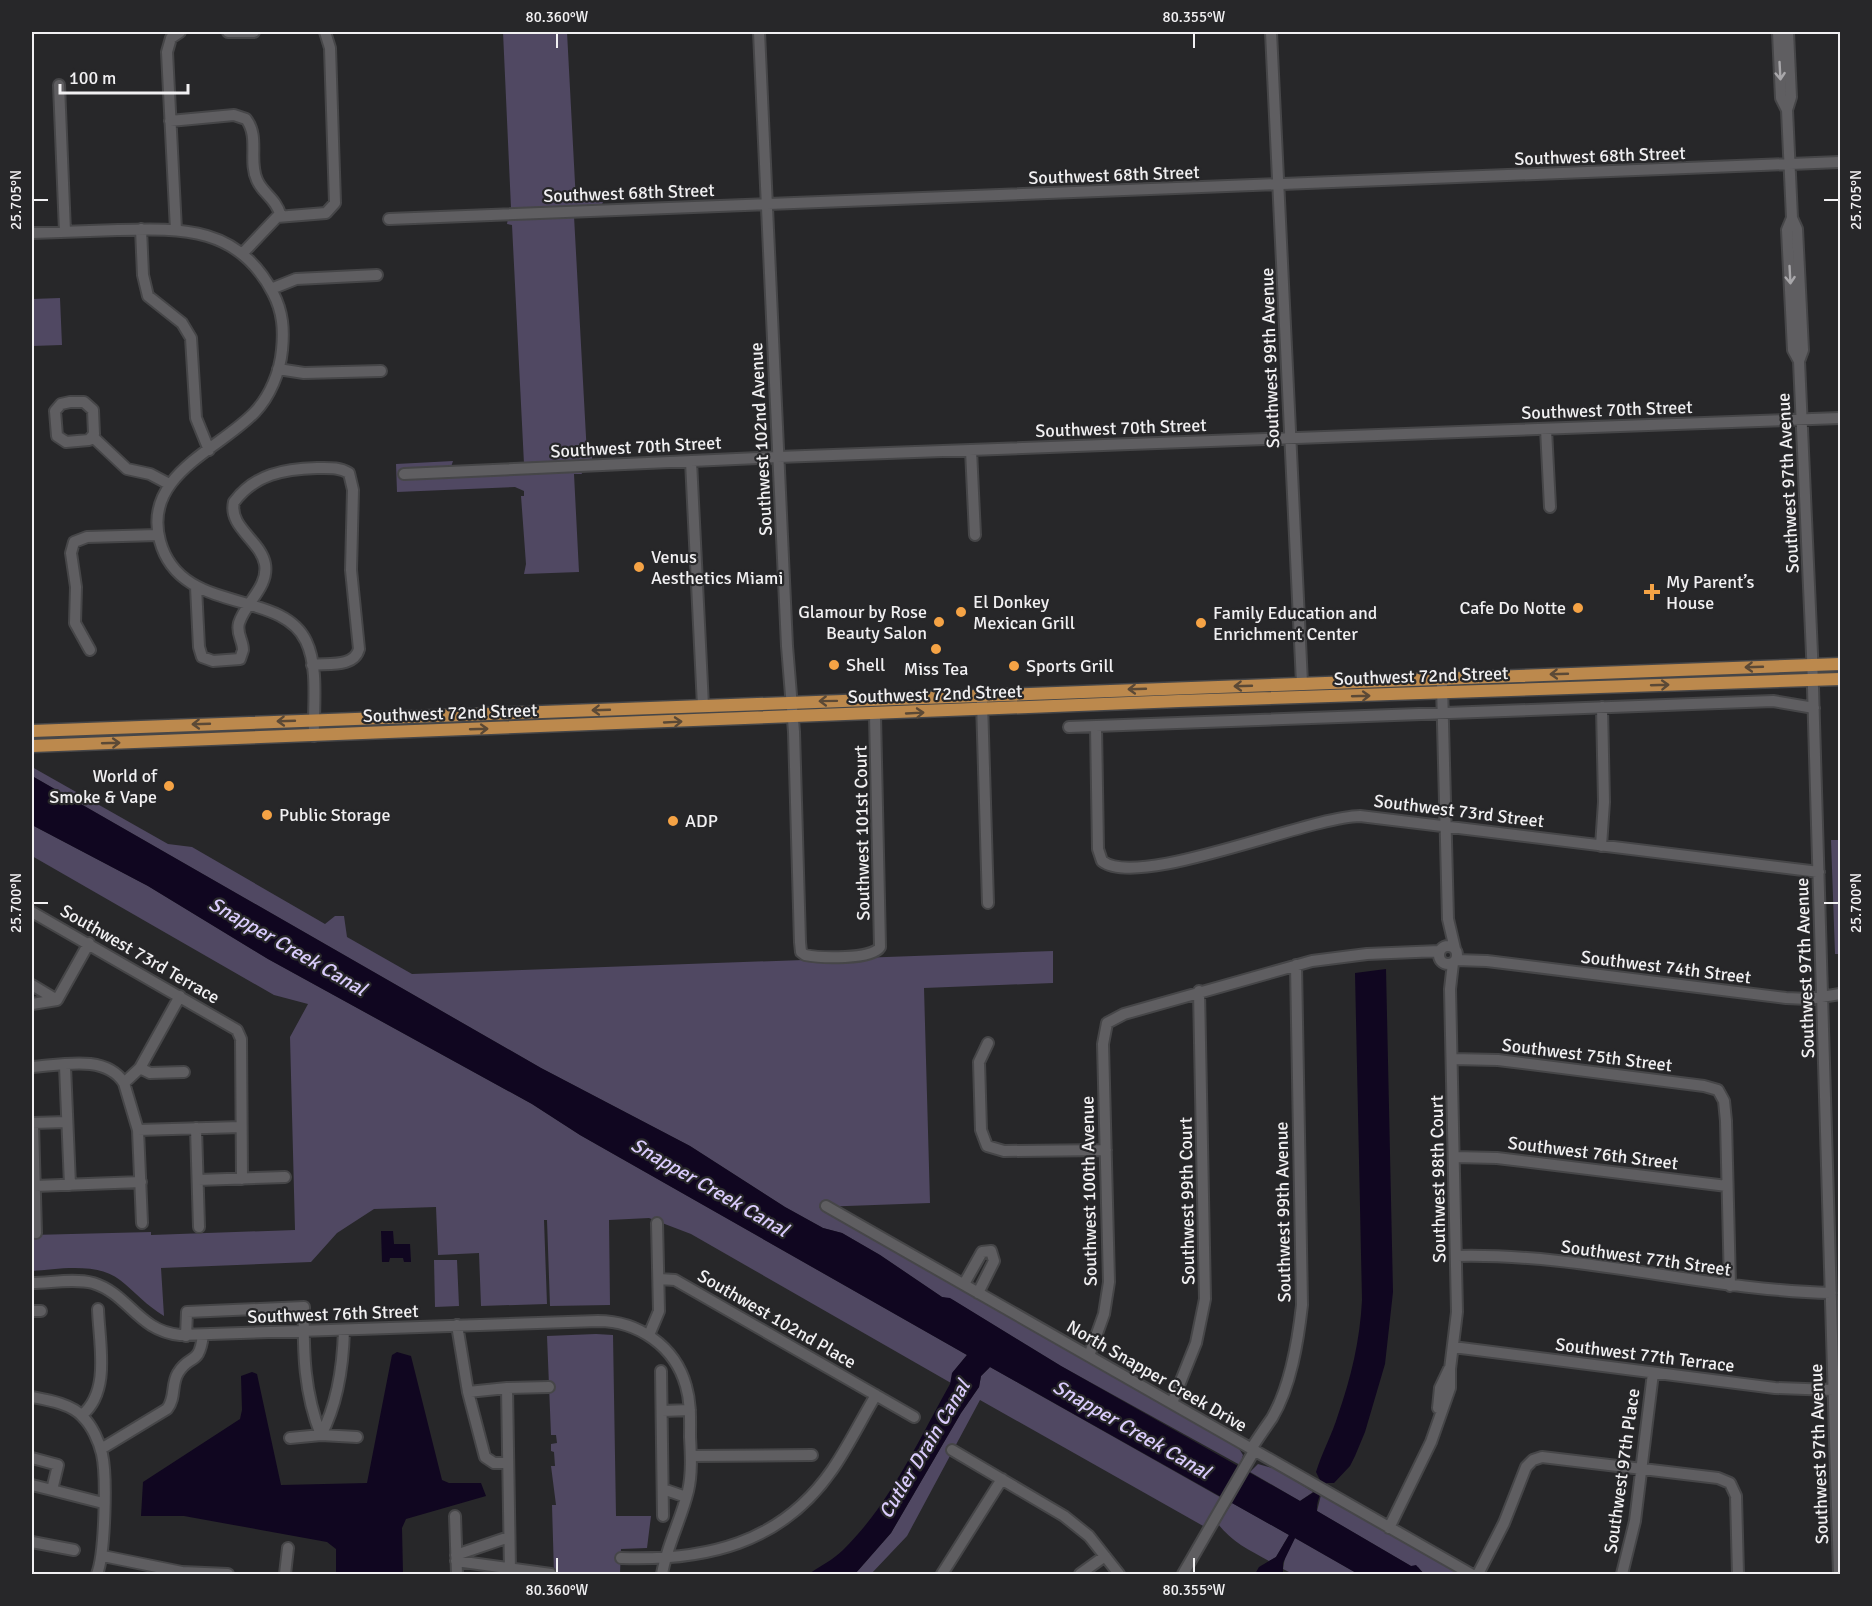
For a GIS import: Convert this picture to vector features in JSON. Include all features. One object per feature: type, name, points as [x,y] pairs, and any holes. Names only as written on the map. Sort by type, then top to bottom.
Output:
[{"type":"main road","name":"Southwest 72nd Street","points":[[32,730],[1840,664]]},
{"type":"main road","points":[[1601,672],[1602,687]]},
{"type":"main road","name":"Southwest 72nd Street","points":[[32,746],[876,715],[1179,701],[1840,679]]},
{"type":"main road","points":[[1302,683],[1302,698]]},
{"type":"main road","points":[[1179,688],[1179,701]]},
{"type":"main road","points":[[1096,691],[1096,706]]},
{"type":"main road","points":[[549,727],[554,721],[575,710]]},
{"type":"main road","points":[[419,717],[420,731]]},
{"type":"main road","points":[[173,726],[174,741]]},
{"type":"main road","points":[[82,729],[83,744]]},
{"type":"street","points":[[228,32],[254,32]]},
{"type":"street","points":[[242,254],[271,223],[281,216],[320,214],[331,210],[336,194],[330,48],[325,32]]},
{"type":"street","name":"Southwest 102nd Avenue","points":[[759,32],[778,457],[793,718],[801,952]]},
{"type":"street","name":"Southwest 99th Avenue","points":[[1271,32],[1302,683]]},
{"type":"street","name":"Southwest 97th Avenue","points":[[1778,32],[1781,98],[1787,110]]},
{"type":"street","name":"Southwest 97th Avenue","points":[[1788,32],[1791,98],[1787,110],[1792,218],[1797,229],[1803,350],[1799,362],[1813,665],[1831,1293],[1836,1321],[1833,1390],[1837,1418],[1839,1575]]},
{"type":"street","points":[[176,230],[167,52],[177,33]]},
{"type":"street","points":[[59,85],[65,232]]},
{"type":"street","points":[[170,121],[234,115],[246,119],[252,132],[256,177],[274,200],[281,216]]},
{"type":"street","name":"Southwest 68th Street","points":[[389,219],[1278,186],[1840,162]]},
{"type":"street","points":[[141,229],[142,271],[148,296],[182,323],[191,338],[196,418],[209,450]]},
{"type":"street","points":[[32,233],[141,229],[176,230],[211,236],[242,254],[260,272],[271,290],[279,306],[283,326],[278,369],[267,396],[255,412],[181,471],[169,484],[159,511],[159,535],[171,566],[196,587],[282,618],[297,629],[308,645],[312,665],[314,736]]},
{"type":"street","points":[[271,290],[296,279],[377,275]]},
{"type":"street","points":[[278,369],[303,373],[381,371]]},
{"type":"street","points":[[93,437],[84,442],[66,441],[57,436],[54,416],[57,406],[70,402],[89,404],[94,412],[93,437],[127,469],[150,474],[169,484]]},
{"type":"street","name":"Southwest 70th Street","points":[[404,474],[778,457],[1840,418]]},
{"type":"street","points":[[1546,429],[1550,507]]},
{"type":"street","points":[[970,450],[975,535]]},
{"type":"street","points":[[691,461],[703,706]]},
{"type":"street","points":[[196,587],[199,647],[202,657],[235,660],[242,655],[243,645],[238,631],[247,605],[258,592],[266,567],[261,554],[233,514],[232,506],[237,498],[262,478],[277,471],[330,468],[349,473],[353,495],[351,570],[359,649],[357,656],[347,662],[312,665]]},
{"type":"street","points":[[90,650],[75,623],[76,587],[71,553],[74,542],[87,537],[159,535]]},
{"type":"street","name":"Southwest 98th Court","points":[[1389,1528],[1431,1442],[1437,1420],[1449,1392],[1449,1369],[1457,1312],[1442,678]]},
{"type":"street","points":[[982,695],[987,903]]},
{"type":"street","name":"Southwest 72nd Street","points":[[1069,727],[1773,701],[1814,708]]},
{"type":"street","points":[[1601,846],[1604,802],[1602,707]]},
{"type":"street","name":"Southwest 101st Court","points":[[801,952],[808,956],[832,957],[865,956],[878,950],[881,937],[876,715]]},
{"type":"street","name":"Southwest 73rd Street","points":[[1096,726],[1098,849],[1102,861],[1110,866],[1121,868],[1185,860],[1340,817],[1368,816],[1819,872]]},
{"type":"street","name":"Southwest 73rd Terrace","points":[[32,912],[231,1024],[239,1033],[241,1040],[242,1127]]},
{"type":"street","points":[[57,1000],[89,943]]},
{"type":"street","name":"Southwest 74th Street","points":[[1107,1023],[1124,1014],[1296,964],[1358,954],[1412,953],[1448,956],[1786,998],[1840,994]]},
{"type":"street","name":"Southwest 99th Avenue","points":[[1183,1575],[1245,1468],[1264,1427],[1272,1417],[1288,1374],[1302,1305],[1296,964]]},
{"type":"street","points":[[32,986],[57,1000]]},
{"type":"street","name":"Southwest 99th Court","points":[[1172,1403],[1196,1343],[1205,1299],[1199,991]]},
{"type":"street","points":[[124,1083],[140,1068],[180,996]]},
{"type":"street","points":[[32,1004],[57,1000]]},
{"type":"street","name":"Southwest 100th Avenue","points":[[1089,1356],[1104,1314],[1109,1282],[1103,1038],[1107,1023]]},
{"type":"street","points":[[988,1043],[980,1062],[981,1130],[990,1149],[1004,1151],[1106,1150]]},
{"type":"street","name":"Southwest 75th Street","points":[[1452,1059],[1521,1063],[1704,1086],[1718,1090],[1724,1101],[1726,1113],[1727,1186]]},
{"type":"street","points":[[65,1066],[70,1185]]},
{"type":"street","points":[[32,1067],[105,1066],[117,1072],[124,1083],[138,1130],[142,1223]]},
{"type":"street","points":[[140,1068],[150,1072],[184,1072]]},
{"type":"street","points":[[36,1233],[32,1123],[67,1122]]},
{"type":"street","points":[[138,1130],[242,1127],[242,1179]]},
{"type":"street","points":[[196,1128],[199,1227]]},
{"type":"street","name":"Southwest 76th Street","points":[[1454,1157],[1508,1159],[1727,1186]]},
{"type":"street","points":[[1827,1171],[1840,1170]]},
{"type":"street","points":[[198,1180],[285,1177]]},
{"type":"street","points":[[35,1186],[141,1182]]},
{"type":"street","points":[[1727,1186],[1730,1286]]},
{"type":"street","name":"North Snapper Creek Drive","points":[[826,1206],[1471,1575]]},
{"type":"street","points":[[657,1223],[659,1316],[649,1335],[669,1353],[680,1369],[687,1386],[691,1456],[686,1497],[665,1559],[662,1575]]},
{"type":"street","points":[[964,1284],[981,1252],[991,1251],[994,1262],[978,1293]]},
{"type":"street","name":"Southwest 77th Street","points":[[1457,1256],[1526,1258],[1730,1286],[1785,1292],[1831,1293]]},
{"type":"street","name":"Southwest 102nd Place","points":[[659,1279],[675,1280],[915,1417]]},
{"type":"street","name":"Southwest 76th Street","points":[[32,1283],[92,1283],[116,1296],[155,1330],[186,1336],[607,1321],[628,1325],[649,1335]]},
{"type":"street","points":[[186,1336],[187,1312],[304,1307],[305,1373],[313,1414],[321,1435]]},
{"type":"street","points":[[82,1415],[96,1401],[100,1386],[98,1309]]},
{"type":"street","points":[[457,1325],[468,1392],[485,1456],[494,1463],[508,1463]]},
{"type":"street","points":[[321,1435],[332,1415],[336,1399],[344,1330]]},
{"type":"street","points":[[101,1449],[166,1409],[172,1400],[178,1373],[200,1354],[203,1335]]},
{"type":"street","name":"Southwest 77th Terrace","points":[[1453,1347],[1775,1389],[1833,1390]]},
{"type":"street","points":[[661,1371],[663,1516]]},
{"type":"street","name":"Southwest 97th Place","points":[[1622,1575],[1633,1535],[1653,1373]]},
{"type":"street","points":[[468,1392],[549,1387]]},
{"type":"street","points":[[507,1388],[510,1569]]},
{"type":"street","points":[[621,1558],[665,1559],[700,1555],[725,1549],[763,1533],[791,1514],[815,1492],[832,1471],[876,1395]]},
{"type":"street","points":[[32,1397],[60,1404],[82,1415],[101,1449],[103,1556],[98,1575]]},
{"type":"street","points":[[662,1411],[690,1410]]},
{"type":"street","points":[[290,1438],[321,1435],[357,1437]]},
{"type":"street","points":[[952,1450],[1064,1516],[1089,1536],[1105,1556],[1113,1572]]},
{"type":"street","points":[[691,1456],[812,1455]]},
{"type":"street","points":[[1478,1575],[1504,1523],[1527,1467],[1539,1457],[1718,1478],[1727,1481],[1734,1488],[1737,1506],[1738,1575]]},
{"type":"street","points":[[32,1458],[58,1465],[52,1490]]},
{"type":"street","points":[[942,1575],[1002,1479]]},
{"type":"street","points":[[32,1485],[103,1503]]},
{"type":"street","points":[[663,1489],[686,1497]]},
{"type":"street","points":[[455,1516],[457,1575]]},
{"type":"street","points":[[456,1558],[509,1538]]},
{"type":"street","points":[[32,1542],[74,1550]]},
{"type":"street","points":[[285,1575],[288,1548]]},
{"type":"street","points":[[103,1556],[149,1570],[228,1575]]},
{"type":"street","points":[[1080,1575],[1105,1556]]},
{"type":"street","points":[[456,1558],[550,1574]]},
{"type":"shaded area","points":[[503,32],[567,32],[576,202],[603,202],[601,207],[511,208]]},
{"type":"shaded area","points":[[574,216],[587,455],[592,455],[592,461],[524,464],[512,225],[507,224],[508,218]]},
{"type":"shaded area","points":[[60,298],[62,345],[32,346],[32,299]]},
{"type":"shaded area","points":[[453,461],[451,467],[580,469],[582,474],[574,474],[579,572],[524,574],[526,564],[521,496],[524,496],[524,491],[515,487],[397,492],[396,464]]},
{"type":"shaded area","points":[[32,767],[168,844],[192,847],[325,924],[335,916],[344,916],[347,937],[412,974],[1053,951],[1053,983],[924,988],[930,1203],[819,1207],[1238,1447],[1243,1455],[1240,1465],[1061,1366],[953,1300],[942,1297],[880,1255],[842,1233],[823,1228],[785,1207],[690,1146],[541,1068],[32,776]]},
{"type":"shaded area","points":[[32,825],[148,886],[268,959],[532,1104],[580,1135],[967,1355],[953,1372],[951,1383],[691,1234],[649,1218],[609,1220],[610,1305],[550,1306],[547,1220],[544,1220],[547,1304],[481,1306],[479,1253],[438,1255],[436,1207],[374,1209],[337,1233],[311,1262],[161,1268],[164,1316],[111,1274],[77,1268],[32,1271],[32,1235],[151,1232],[151,1235],[295,1230],[290,1037],[308,1004],[274,995],[32,856]]},
{"type":"shaded area","points":[[1831,840],[1840,840],[1840,954],[1835,954]]},
{"type":"shaded area","points":[[434,1260],[457,1260],[459,1306],[435,1307]]},
{"type":"shaded area","points":[[613,1335],[616,1516],[651,1516],[647,1548],[621,1549],[620,1574],[554,1574],[552,1505],[556,1505],[551,1466],[555,1466],[554,1452],[551,1451],[551,1444],[557,1443],[556,1435],[551,1435],[547,1336]]},
{"type":"shaded area","points":[[990,1367],[1220,1497],[1205,1527],[980,1400],[907,1536],[871,1574],[855,1574],[891,1533],[961,1413],[979,1387],[981,1376]]},
{"type":"shaded area","points":[[1258,1464],[1276,1469],[1313,1492],[1300,1501],[1250,1472]]},
{"type":"shaded area","points":[[1321,1495],[1462,1574],[1424,1574],[1418,1567],[1411,1566],[1317,1511]]},
{"type":"shaded area","points":[[1232,1503],[1289,1535],[1276,1557],[1269,1561],[1235,1541],[1218,1524]]},
{"type":"shaded area","points":[[1295,1538],[1358,1574],[1293,1574],[1283,1569],[1285,1557]]},
{"type":"water","points":[[32,776],[541,1068],[690,1146],[785,1207],[823,1228],[842,1233],[880,1255],[942,1297],[950,1298],[1061,1366],[1300,1501],[1314,1492],[1320,1480],[1316,1472],[1343,1401],[1357,1344],[1362,1300],[1355,973],[1386,969],[1393,1292],[1385,1364],[1365,1432],[1355,1456],[1350,1466],[1334,1483],[1327,1483],[1318,1500],[1317,1511],[1411,1566],[1416,1565],[1424,1574],[1358,1574],[1295,1538],[1283,1563],[1283,1574],[1255,1574],[1259,1567],[1276,1557],[1289,1535],[990,1367],[981,1376],[979,1387],[961,1413],[891,1533],[855,1574],[809,1574],[843,1550],[875,1513],[950,1384],[952,1373],[967,1355],[580,1135],[532,1104],[268,959],[148,886],[32,825]]},
{"type":"water","points":[[381,1231],[393,1231],[394,1244],[410,1244],[411,1262],[404,1262],[403,1258],[390,1258],[389,1262],[382,1262]]},
{"type":"water","points":[[397,1352],[411,1356],[442,1480],[449,1483],[481,1483],[486,1496],[406,1519],[402,1528],[403,1574],[336,1574],[336,1549],[327,1542],[184,1516],[141,1516],[143,1482],[240,1419],[241,1376],[252,1372],[257,1374],[281,1485],[367,1483],[392,1355]]},
{"type":"place","name":"Venus Aesthetics Miami","points":[[639,567]]},
{"type":"place","name":"My Parent’s House","points":[[1652,592]]},
{"type":"place","name":"Cafe Do Notte","points":[[1578,608]]},
{"type":"place","name":"El Donkey Mexican Grill","points":[[961,612]]},
{"type":"place","name":"Glamour by Rose Beauty Salon","points":[[939,622]]},
{"type":"place","name":"Family Education and Enrichment Center","points":[[1201,623]]},
{"type":"place","name":"Miss Tea","points":[[936,649]]},
{"type":"place","name":"Shell","points":[[834,665]]},
{"type":"place","name":"Sports Grill","points":[[1014,666]]},
{"type":"place","name":"World of Smoke & Vape","points":[[169,786]]},
{"type":"place","name":"Public Storage","points":[[267,815]]},
{"type":"place","name":"ADP","points":[[673,821]]},
{"type":"water label","name":"Snapper Creek Canal","points":[[288,946]]},
{"type":"water label","name":"Snapper Creek Canal","points":[[710,1187]]},
{"type":"water label","name":"Snapper Creek Canal","points":[[1132,1429]]},
{"type":"water label","name":"Cutler Drain Canal","points":[[924,1449]]}]
